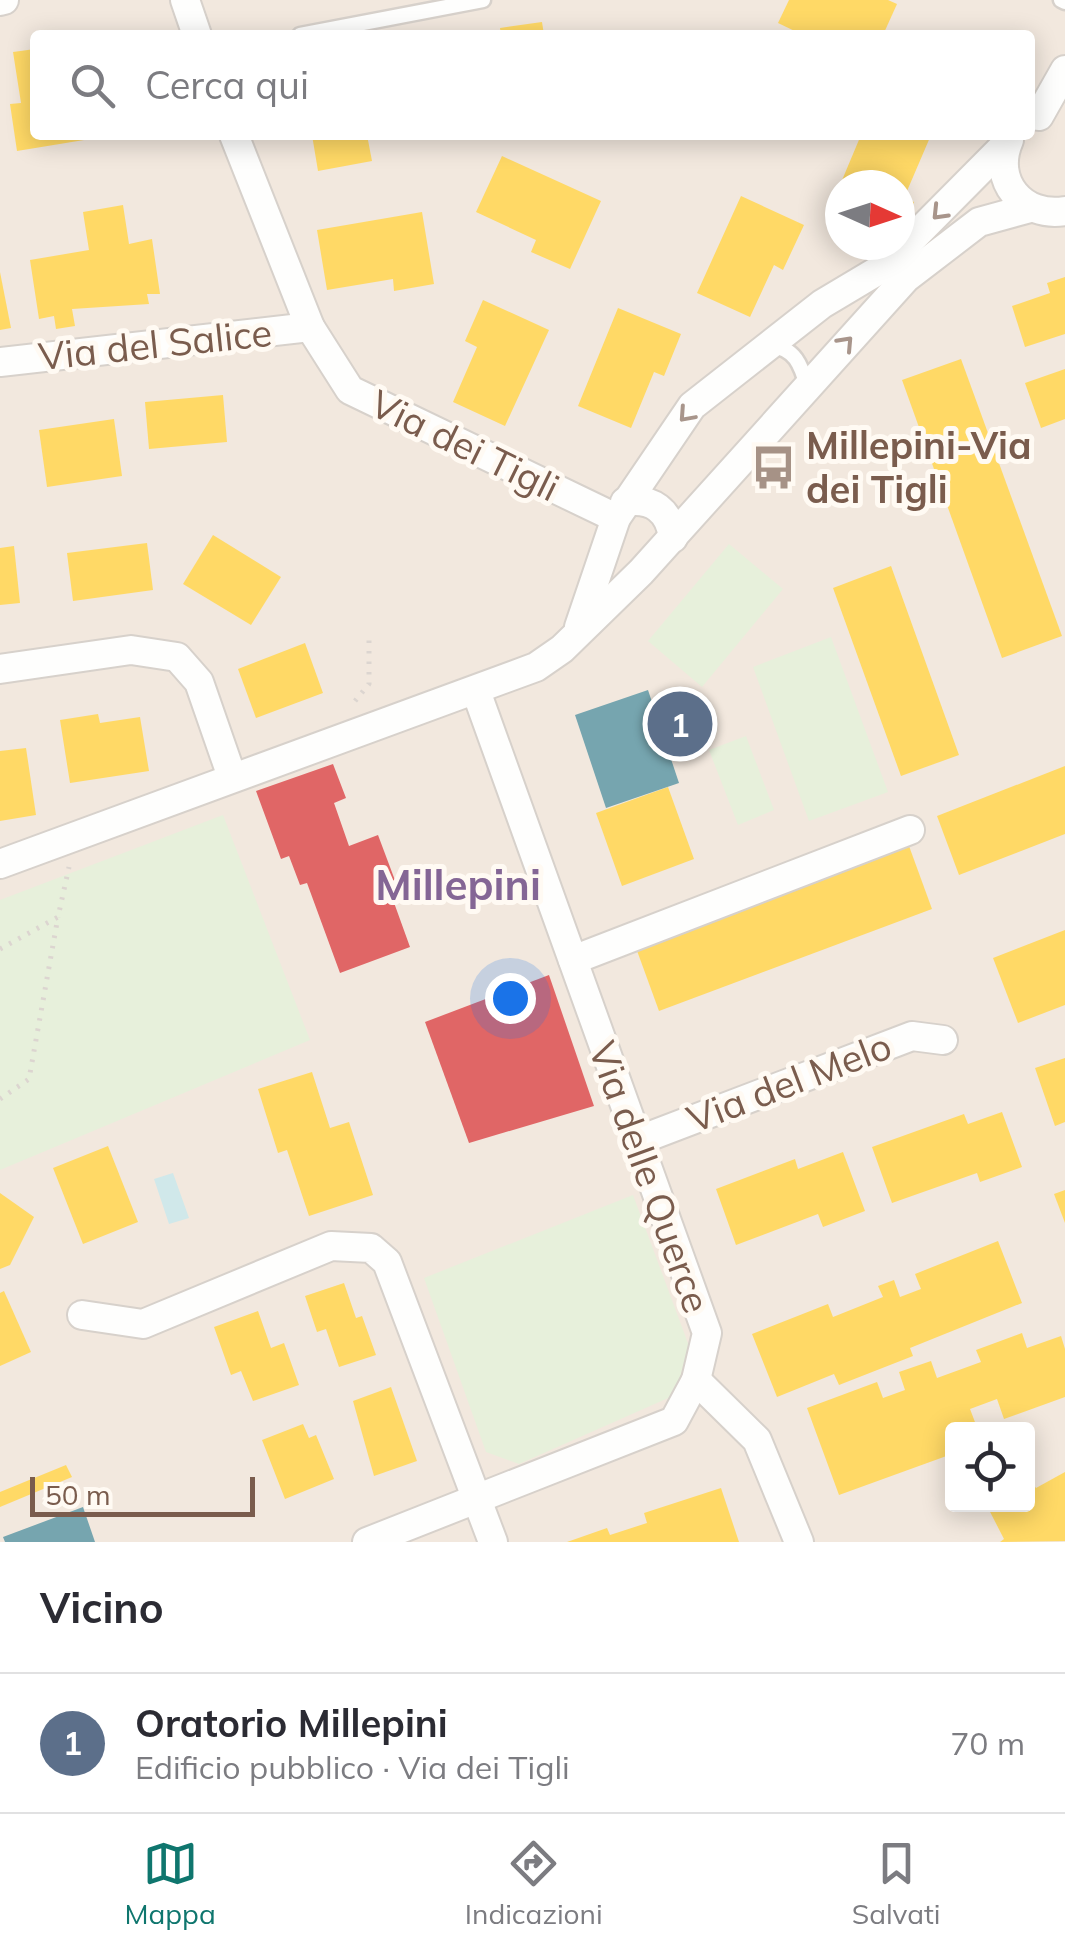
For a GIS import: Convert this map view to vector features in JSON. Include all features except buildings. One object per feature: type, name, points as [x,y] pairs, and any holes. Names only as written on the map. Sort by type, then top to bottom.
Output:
[{"type":"street","points":[[184,0],[196,30]]},
{"type":"street","points":[[1045,117],[1065,70]]},
{"type":"street","name":"Via dei Tigli","points":[[236,140],[310,327],[350,390],[621,510],[646,501],[658,507],[672,525],[673,538]]},
{"type":"street","points":[[579,628],[603,548],[621,510],[692,406],[822,304],[884,267],[1009,140]]},
{"type":"street","points":[[1010,140],[1003,166],[1008,185],[1053,214]]},
{"type":"street","points":[[0,864],[536,668],[562,649],[579,628],[641,572],[906,278],[956,236],[1002,212],[1053,214]]},
{"type":"street","name":"Via del Salice","points":[[0,362],[310,327]]},
{"type":"street","points":[[603,548],[624,569],[641,572]]},
{"type":"street","points":[[0,669],[131,650],[177,657],[199,682],[232,776]]},
{"type":"street","name":"Via delle Querce","points":[[367,1542],[674,1421],[696,1380],[707,1333],[476,691]]},
{"type":"street","points":[[572,960],[910,830]]},
{"type":"street","name":"Via del Melo","points":[[637,1141],[912,1036],[943,1040]]},
{"type":"street","points":[[82,1314],[143,1324],[332,1246],[371,1248],[387,1262],[492,1542]]},
{"type":"street","points":[[696,1380],[756,1440],[808,1539]]},
{"type":"lane","points":[[326,30],[482,0]]},
{"type":"lane","points":[[767,346],[785,348],[793,355],[800,363],[807,386]]},
{"type":"path","points":[[355,702],[369,684],[369,639]]},
{"type":"path","points":[[0,1100],[28,1079],[76,836]]},
{"type":"path","points":[[0,949],[58,917]]},
{"type":"shaded area","points":[[0,0],[1065,0],[1065,1542],[0,1542]]},
{"type":"green space","points":[[729,544],[783,589],[702,687],[648,641]]},
{"type":"green space","points":[[831,637],[888,792],[809,821],[753,667]]},
{"type":"green space","points":[[746,736],[774,810],[738,825],[709,750]]},
{"type":"green space","points":[[223,815],[310,1040],[0,1170],[0,900]]},
{"type":"green space","points":[[633,1195],[689,1346],[675,1395],[519,1464],[486,1452],[424,1278]]},
{"type":"water","points":[[173,1173],[189,1218],[169,1224],[154,1179]]},
{"type":"place","name":"Millepini-Via dei Tigli","points":[[773,467]]},
{"type":"place","name":"Oratorio Millepini","points":[[680,724]]},
{"type":"district","name":"Millepini","points":[[458,884]]}]
